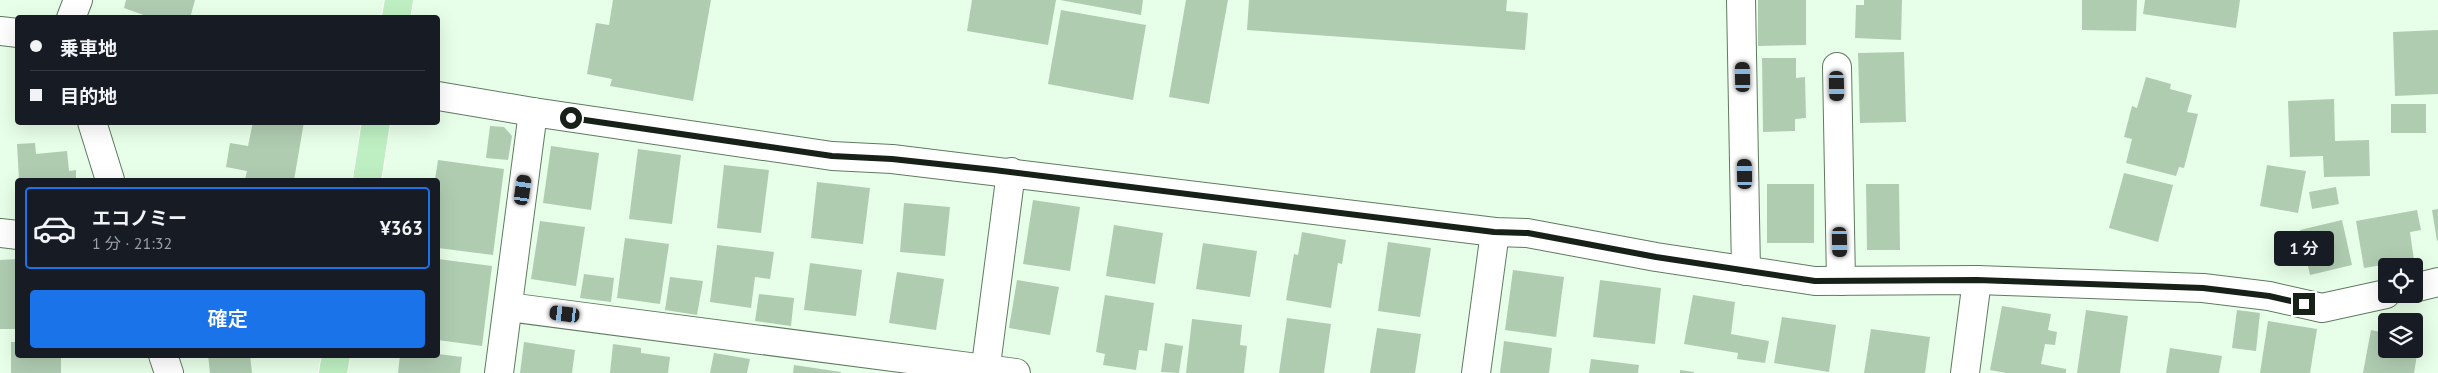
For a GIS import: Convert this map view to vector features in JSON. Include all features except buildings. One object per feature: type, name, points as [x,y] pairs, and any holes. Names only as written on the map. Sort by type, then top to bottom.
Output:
[{"type":"main road","points":[[396,15],[399,0]]},
{"type":"main road","points":[[367,178],[376,125]]},
{"type":"main road","points":[[333,373],[336,358]]},
{"type":"street","points":[[72,15],[78,0]]},
{"type":"street","points":[[1741,0],[1746,271]]},
{"type":"street","points":[[0,31],[15,34]]},
{"type":"street","points":[[1837,67],[1841,281]]},
{"type":"street","points":[[440,96],[832,156],[892,159],[1011,172],[1494,232],[1528,233],[1656,257],[1815,281],[1977,280],[2203,288],[2269,296],[2322,308],[2378,296]]},
{"type":"street","points":[[499,373],[533,112]]},
{"type":"street","points":[[93,125],[109,178]]},
{"type":"street","points":[[985,371],[1011,172]]},
{"type":"street","points":[[1476,373],[1494,232]]},
{"type":"street","points":[[0,233],[15,235]]},
{"type":"street","points":[[1965,373],[1977,280]]},
{"type":"street","points":[[2423,286],[2438,282]]},
{"type":"street","points":[[508,307],[985,371],[1016,373]]},
{"type":"street","points":[[164,358],[169,373]]},
{"type":"route","points":[[571,118],[832,156],[892,159],[994,170],[1494,232],[1528,233],[1656,257],[1815,281],[1977,280],[2203,288],[2269,296],[2304,304]]}]
